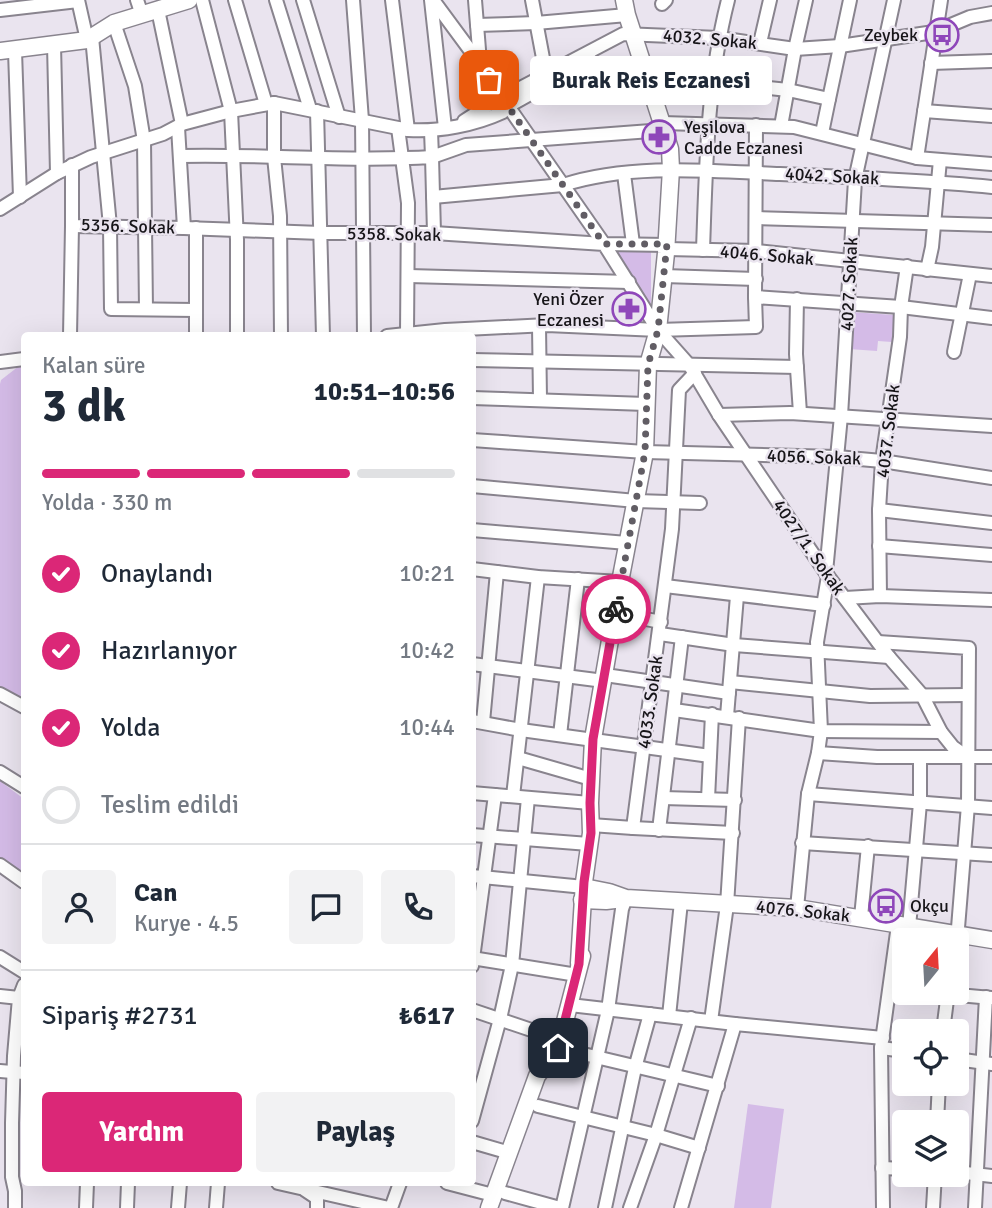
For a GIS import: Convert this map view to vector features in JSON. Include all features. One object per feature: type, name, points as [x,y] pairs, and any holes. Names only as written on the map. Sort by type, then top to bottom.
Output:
[{"type":"main road","points":[[7,51],[90,38],[114,23],[146,9],[189,0]]},
{"type":"main road","points":[[496,1201],[537,1076],[548,1065],[559,1044],[578,969],[592,890],[590,803],[593,739],[645,452],[648,365],[658,330],[664,276],[670,149],[648,75],[631,34],[625,5]]},
{"type":"main road","points":[[585,923],[599,907],[592,890]]},
{"type":"main road","name":"4076. Sokak","points":[[592,890],[681,902],[797,908],[914,928]]},
{"type":"main road","name":"4076. Sokak","points":[[970,938],[992,940]]},
{"type":"main road","points":[[496,1201],[538,1107],[548,1065]]},
{"type":"street","points":[[202,0],[231,111],[237,229],[237,332]]},
{"type":"street","points":[[235,0],[270,104],[280,232],[281,332]]},
{"type":"street","points":[[276,0],[313,110],[318,158],[323,332]]},
{"type":"street","points":[[303,0],[339,117]]},
{"type":"street","points":[[354,0],[362,120],[364,332]]},
{"type":"street","points":[[392,0],[403,129],[400,159],[408,203],[407,332]]},
{"type":"street","points":[[432,0],[445,128]]},
{"type":"street","name":"4027/1. Sokak","points":[[432,0],[535,142],[658,330],[692,369],[745,455],[827,574],[922,695],[941,732],[953,747],[967,757]]},
{"type":"street","points":[[475,0],[481,65]]},
{"type":"street","points":[[532,0],[546,74]]},
{"type":"street","points":[[703,250],[708,123],[719,38],[729,0]]},
{"type":"street","points":[[760,43],[769,0]]},
{"type":"street","points":[[781,126],[794,49],[806,0]]},
{"type":"street","points":[[822,133],[850,0]]},
{"type":"street","name":"4027. Sokak","points":[[797,908],[808,794],[821,731],[817,642],[824,605],[841,416],[856,178],[894,0]]},
{"type":"street","points":[[917,158],[940,0]]},
{"type":"street","points":[[0,10],[78,1],[90,38],[105,154],[110,226],[111,309],[196,310]]},
{"type":"street","points":[[477,25],[536,23],[625,5]]},
{"type":"street","name":"5356. Sokak","points":[[146,9],[180,125],[180,156],[190,228],[196,332]]},
{"type":"street","name":"4032. Sokak","points":[[631,34],[719,38],[794,49],[840,46],[934,32],[970,17],[992,13]]},
{"type":"street","points":[[114,23],[135,86],[144,141],[146,309]]},
{"type":"street","points":[[0,209],[72,165],[144,141],[180,125],[231,111],[270,104],[403,129],[431,131],[490,118],[505,102],[546,74],[623,34],[631,34]]},
{"type":"street","points":[[505,102],[626,40],[631,34]]},
{"type":"street","points":[[54,45],[57,173]]},
{"type":"street","points":[[7,51],[20,197]]},
{"type":"street","points":[[931,63],[992,61]]},
{"type":"street","points":[[648,75],[788,90],[828,99]]},
{"type":"street","points":[[923,111],[992,116]]},
{"type":"street","points":[[180,156],[400,159],[432,157],[466,145],[535,142],[708,123],[781,126],[822,133],[917,158],[992,164]]},
{"type":"street","points":[[458,332],[539,326],[658,330],[756,327],[756,125]]},
{"type":"street","points":[[431,131],[435,233]]},
{"type":"street","points":[[927,270],[932,247],[940,160]]},
{"type":"street","name":"5356. Sokak","points":[[72,165],[72,226],[190,228]]},
{"type":"street","name":"4042. Sokak","points":[[433,197],[563,185],[580,179],[671,169],[992,187]]},
{"type":"street","points":[[624,174],[633,244]]},
{"type":"street","points":[[756,218],[992,225]]},
{"type":"street","points":[[70,332],[72,226]]},
{"type":"street","name":"5358. Sokak","points":[[190,228],[321,233],[435,233],[633,244]]},
{"type":"street","name":"4046. Sokak","points":[[633,244],[755,251],[992,276]]},
{"type":"street","name":"4037. Sokak","points":[[880,596],[879,510],[882,461],[907,266]]},
{"type":"street","points":[[954,352],[970,274]]},
{"type":"street","points":[[409,276],[629,282]]},
{"type":"street","points":[[664,276],[755,279]]},
{"type":"street","points":[[755,297],[901,307],[992,318]]},
{"type":"street","points":[[797,299],[800,413]]},
{"type":"street","points":[[539,326],[540,399]]},
{"type":"street","points":[[0,362],[21,359]]},
{"type":"street","points":[[476,359],[692,369],[797,367]]},
{"type":"street","name":"4033. Sokak","points":[[633,828],[674,502],[679,390],[692,369]]},
{"type":"street","points":[[476,398],[646,404]]},
{"type":"street","points":[[719,415],[800,413],[992,426]]},
{"type":"street","name":"4056. Sokak","points":[[476,440],[645,452],[837,457],[992,478]]},
{"type":"street","points":[[476,486],[636,501],[700,503]]},
{"type":"street","points":[[879,510],[992,523]]},
{"type":"street","points":[[476,530],[627,543]]},
{"type":"street","points":[[879,546],[992,555]]},
{"type":"street","points":[[476,569],[538,578],[620,582]]},
{"type":"street","points":[[497,572],[488,666],[478,722],[710,756]]},
{"type":"street","points":[[513,796],[538,578]]},
{"type":"street","points":[[560,735],[578,579]]},
{"type":"street","points":[[665,586],[824,605]]},
{"type":"street","points":[[710,1021],[727,905],[733,833],[735,800],[730,687],[737,596]]},
{"type":"street","points":[[845,598],[880,596],[992,600]]},
{"type":"street","points":[[615,613],[682,637],[734,645],[890,657]]},
{"type":"street","points":[[659,830],[682,637]]},
{"type":"street","points":[[878,642],[969,648],[968,805],[958,928]]},
{"type":"street","points":[[476,664],[567,676],[677,685],[819,690],[870,696],[968,695]]},
{"type":"street","points":[[0,694],[21,705]]},
{"type":"street","points":[[674,710],[821,731],[941,732]]},
{"type":"street","points":[[708,799],[712,714]]},
{"type":"street","points":[[818,753],[920,758],[992,757]]},
{"type":"street","points":[[518,758],[591,779]]},
{"type":"street","points":[[883,1208],[882,1043],[915,849],[920,803],[920,758]]},
{"type":"street","points":[[0,772],[21,785]]},
{"type":"street","points":[[476,793],[590,803]]},
{"type":"street","points":[[808,794],[992,808]]},
{"type":"street","points":[[476,918],[479,876],[490,836],[495,795]]},
{"type":"street","points":[[476,1107],[512,965],[528,797]]},
{"type":"street","points":[[663,798],[735,800]]},
{"type":"street","points":[[476,835],[524,839],[633,828],[733,833]]},
{"type":"street","points":[[802,843],[992,855]]},
{"type":"street","points":[[860,917],[867,846]]},
{"type":"street","points":[[0,865],[21,880]]},
{"type":"street","points":[[455,1186],[496,1201],[561,1208],[608,1010],[622,909],[592,890],[479,876]]},
{"type":"street","points":[[669,1016],[681,902]]},
{"type":"street","points":[[0,957],[21,970]]},
{"type":"street","points":[[476,961],[578,969]]},
{"type":"street","points":[[0,996],[21,998]]},
{"type":"street","points":[[970,996],[989,998],[988,1063],[975,1208]]},
{"type":"street","points":[[570,1005],[691,1018],[892,1046]]},
{"type":"street","points":[[15,1208],[15,1191],[6,1177],[18,1142],[13,1072],[21,1006]]},
{"type":"street","points":[[476,1011],[598,1059],[718,1086]]},
{"type":"street","points":[[605,1208],[635,1068],[650,1014]]},
{"type":"street","points":[[630,1208],[675,1077],[691,1018]]},
{"type":"street","points":[[681,1208],[735,1024]]},
{"type":"street","points":[[969,1061],[988,1063]]},
{"type":"street","points":[[538,1107],[699,1148]]},
{"type":"street","points":[[476,1143],[510,1153]]},
{"type":"street","points":[[882,1168],[892,1168]]},
{"type":"street","points":[[969,1173],[992,1176]]},
{"type":"street","points":[[86,1208],[87,1186]]},
{"type":"street","points":[[127,1208],[128,1186]]},
{"type":"street","points":[[178,1208],[180,1186]]},
{"type":"street","points":[[216,1208],[218,1186]]},
{"type":"street","points":[[303,1186],[317,1198],[317,1208]]},
{"type":"street","points":[[306,1186],[390,1208],[399,1186]]},
{"type":"street","points":[[933,1208],[934,1187]]},
{"type":"shaded area","points":[[614,247],[651,251],[651,305]]},
{"type":"shaded area","points":[[851,312],[894,315],[892,342],[878,341],[877,351],[849,349]]},
{"type":"shaded area","points":[[21,366],[21,699],[0,688],[1,380]]},
{"type":"shaded area","points":[[0,781],[21,797],[21,878],[0,863]]},
{"type":"shaded area","points":[[748,1104],[784,1109],[771,1208],[734,1208]]},
{"type":"way so far","points":[[489,80],[498,95],[505,93],[512,96],[514,103],[510,109],[592,223],[604,244],[667,244],[658,330],[648,365],[645,452],[616,609]]},
{"type":"place","name":"Zeybek","points":[[942,35]]},
{"type":"place","name":"Burak Reis Eczanesi","points":[[489,80]]},
{"type":"place","name":"Yeşilova Cadde Eczanesi","points":[[659,137]]},
{"type":"place","name":"Yeni Özer Eczanesi","points":[[629,309]]},
{"type":"place","name":"Okçu","points":[[886,906]]},
{"type":"route","points":[[558,1048],[579,964],[584,882],[591,833],[593,739],[616,609]]}]
